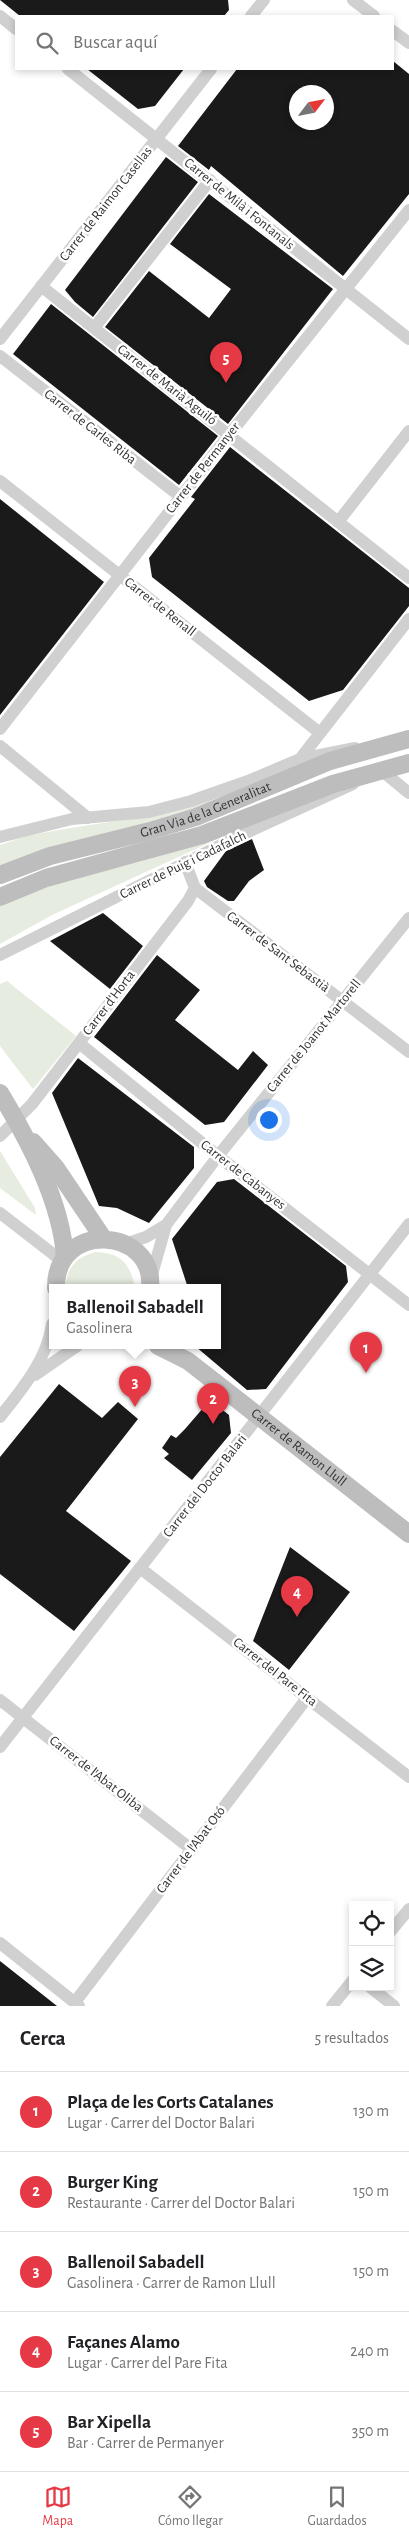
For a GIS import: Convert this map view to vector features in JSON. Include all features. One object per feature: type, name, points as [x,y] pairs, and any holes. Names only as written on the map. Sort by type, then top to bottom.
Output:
[{"type":"street","points":[[252,15],[264,0]]},
{"type":"street","points":[[353,0],[373,15]]},
{"type":"street","points":[[0,16],[15,27]]},
{"type":"street","points":[[394,32],[409,43]]},
{"type":"street","name":"Carrer de Milà i Fontanals","points":[[69,70],[409,339]]},
{"type":"street","name":"Carrer de Raimon Casellas","points":[[0,339],[210,70]]},
{"type":"street","points":[[94,328],[210,180]]},
{"type":"street","name":"Carrer de Permanyer","points":[[0,729],[229,435],[409,210]]},
{"type":"street","name":"Carrer de Marià Aguiló","points":[[42,286],[409,578]]},
{"type":"street","name":"Carrer de Carles Riba","points":[[0,356],[181,497]]},
{"type":"street","points":[[338,522],[409,431]]},
{"type":"street","name":"Carrer de Renall","points":[[0,481],[320,733]]},
{"type":"street","points":[[300,759],[409,619]]},
{"type":"street","name":"Gran Via de la Generalitat","points":[[0,875],[50,856],[150,831],[196,817],[330,761],[409,738]]},
{"type":"street","points":[[0,746],[88,818]]},
{"type":"street","points":[[0,837],[40,826],[88,818],[149,812],[191,801],[248,781],[300,759],[344,748],[383,746]]},
{"type":"street","name":"Gran Via de la Generalitat","points":[[0,897],[46,878],[202,835],[300,796],[374,772],[409,763]]},
{"type":"street","points":[[374,772],[409,793]]},
{"type":"street","name":"Carrer de Puig i Cadafalch","points":[[0,955],[185,862],[327,797],[374,772]]},
{"type":"street","points":[[185,862],[195,888]]},
{"type":"street","name":"Carrer d'Horta","points":[[0,1136],[20,1126],[32,1104],[188,901],[195,888]]},
{"type":"street","name":"Carrer de Sant Sebastià","points":[[195,888],[409,1052]]},
{"type":"street","name":"Carrer de Joanot Martorell","points":[[125,1244],[146,1237],[166,1225],[218,1156],[409,918]]},
{"type":"street","name":"Carrer de Cabanyes","points":[[79,1043],[218,1156],[409,1304]]},
{"type":"street","points":[[0,1093],[20,1126],[56,1209],[63,1234],[63,1259],[56,1284]]},
{"type":"street","points":[[20,1126],[56,1168],[103,1238]]},
{"type":"street","points":[[0,1214],[63,1259]]},
{"type":"street","name":"Carrer del Doctor Balari","points":[[0,1747],[409,1224]]},
{"type":"street","name":"Carrer de Joanot Martorell","points":[[151,1283],[166,1225]]},
{"type":"street","points":[[63,1259],[84,1243],[103,1238],[125,1244],[138,1254],[151,1283]]},
{"type":"street","points":[[0,1418],[26,1383],[46,1350],[49,1337]]},
{"type":"street","points":[[26,1383],[42,1369],[72,1349]]},
{"type":"street","points":[[164,1349],[188,1361]]},
{"type":"street","points":[[178,1349],[188,1361]]},
{"type":"street","name":"Carrer de Ramon Llull","points":[[188,1361],[409,1534]]},
{"type":"street","name":"Carrer del Pare Fita","points":[[140,1568],[409,1777]]},
{"type":"street","name":"Carrer de l'Abat Otó","points":[[77,2004],[191,1849],[307,1698]]},
{"type":"street","name":"Carrer de l'Abat Oliba","points":[[0,1700],[191,1849]]},
{"type":"street","points":[[394,1927],[409,1909]]},
{"type":"street","points":[[0,1944],[77,2004]]},
{"type":"street","points":[[332,2006],[349,1985]]},
{"type":"street","points":[[375,1991],[394,2006]]},
{"type":"shaded area","points":[[234,794],[168,818],[58,847],[0,867],[0,845],[27,836],[168,813]]},
{"type":"shaded area","points":[[235,831],[52,915],[0,944],[0,906],[51,885],[151,859]]},
{"type":"shaded area","points":[[7,981],[76,1036],[33,1089],[0,1046],[0,984]]},
{"type":"shaded area","points":[[0,1151],[35,1208],[36,1215],[0,1188]]},
{"type":"shaded area","points":[[95,1252],[118,1257],[127,1266],[134,1284],[66,1284],[70,1269],[77,1261]]},
{"type":"building","points":[[0,0],[228,0],[229,10],[225,15],[19,15]]},
{"type":"building","points":[[394,62],[409,74],[409,194],[343,276],[211,166],[209,170],[178,146],[236,70],[394,70]]},
{"type":"building","points":[[88,70],[183,70],[155,106],[138,109]]},
{"type":"building","points":[[166,157],[198,182],[93,317],[75,302],[65,290]]},
{"type":"building","points":[[209,194],[333,289],[228,424],[105,327],[149,271],[209,318],[231,289],[170,244]]},
{"type":"building","points":[[51,304],[218,436],[179,485],[13,354]]},
{"type":"building","points":[[230,447],[409,588],[409,606],[343,690],[309,701],[152,577],[149,558],[195,499],[191,497]]},
{"type":"building","points":[[0,499],[104,582],[0,715]]},
{"type":"building","points":[[252,839],[264,870],[249,881],[234,901],[228,901],[207,887],[204,881],[226,851]]},
{"type":"building","points":[[103,913],[143,946],[110,989],[50,941]]},
{"type":"building","points":[[157,955],[200,990],[175,1020],[238,1070],[253,1051],[268,1065],[224,1122],[205,1125],[94,1037]]},
{"type":"building","points":[[78,1058],[194,1147],[194,1168],[149,1223],[117,1208],[99,1206],[52,1093]]},
{"type":"building","points":[[234,1179],[346,1266],[348,1282],[266,1389],[247,1390],[199,1349],[221,1349],[221,1284],[187,1284],[172,1239],[217,1182]]},
{"type":"building","points":[[59,1384],[102,1418],[118,1402],[138,1419],[66,1511],[131,1561],[74,1631],[0,1574],[0,1457]]},
{"type":"building","points":[[210,1400],[229,1415],[231,1433],[192,1480],[164,1458],[169,1454],[162,1448],[171,1435],[176,1438],[185,1429]]},
{"type":"building","points":[[290,1547],[350,1592],[289,1670],[253,1641]]},
{"type":"building","points":[[0,1961],[57,2006],[0,2006]]},
{"type":"place","name":"Bar Xipella","points":[[226,383]]},
{"type":"place","name":"Plaça de les Corts Catalanes","points":[[366,1373]]},
{"type":"place","name":"Ballenoil Sabadell","points":[[135,1407]]},
{"type":"place","name":"Burger King","points":[[213,1424]]},
{"type":"place","name":"Façanes Alamo","points":[[297,1617]]}]
